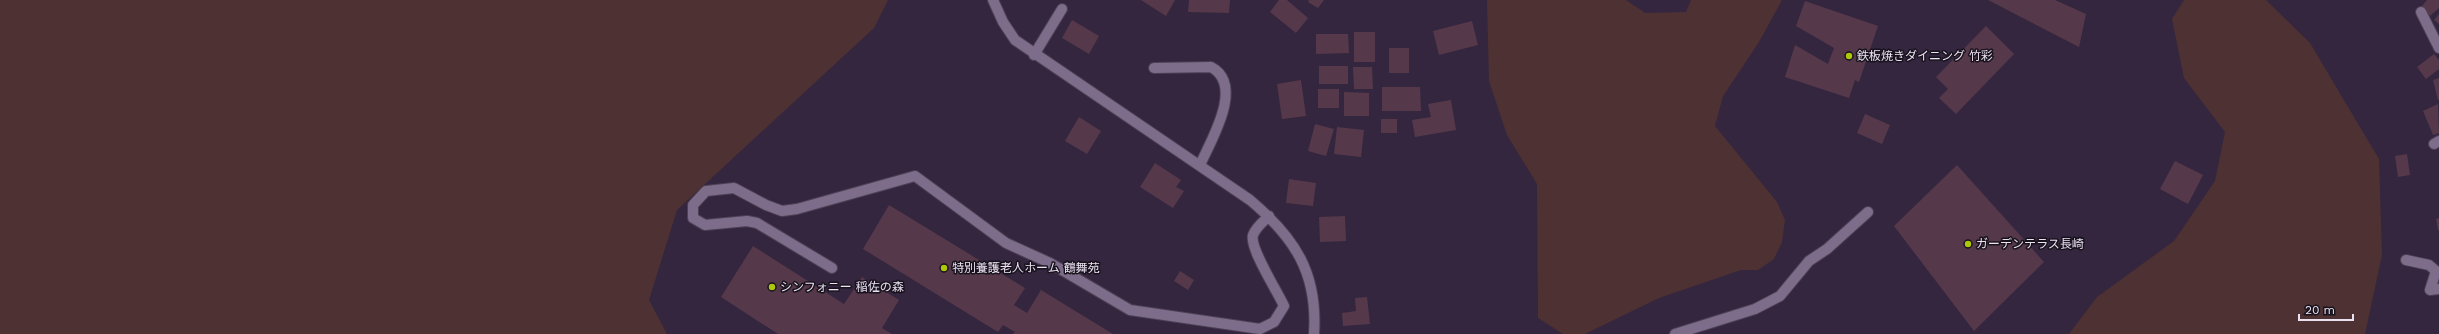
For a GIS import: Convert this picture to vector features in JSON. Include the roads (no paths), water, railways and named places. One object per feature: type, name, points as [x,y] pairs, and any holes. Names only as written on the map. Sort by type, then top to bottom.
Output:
[{"type":"street","points":[[993,0],[1003,22],[1015,40],[1034,55],[1250,200],[1269,216],[1293,246],[1310,279],[1315,316],[1314,334]]},
{"type":"street","points":[[1034,55],[1062,9]]},
{"type":"street","points":[[2421,12],[2422,19],[2439,48]]},
{"type":"street","points":[[1154,68],[1211,66],[1223,78],[1226,90],[1224,106],[1200,166]]},
{"type":"street","points":[[832,268],[757,223],[747,220],[704,226],[698,223],[693,214],[695,201],[706,191],[734,188],[766,205],[782,211],[797,210],[915,176],[1006,243],[1050,262],[1130,310],[1260,329],[1274,322],[1284,306],[1252,241],[1256,229],[1269,216]]},
{"type":"street","points":[[1675,334],[1755,309],[1780,296],[1809,261],[1827,248],[1868,212]]},
{"type":"street","points":[[2406,260],[2429,265],[2436,271],[2430,290],[2439,289]]},
{"type":"place","name":"鉄板焼きダイニング 竹彩","points":[[1849,56]]},
{"type":"place","name":"ガーデンテラス長崎","points":[[1968,244]]},
{"type":"place","name":"特別養護老人ホーム 鶴舞苑","points":[[944,268]]},
{"type":"place","name":"シンフォニー 稲佐の森","points":[[772,287]]}]
